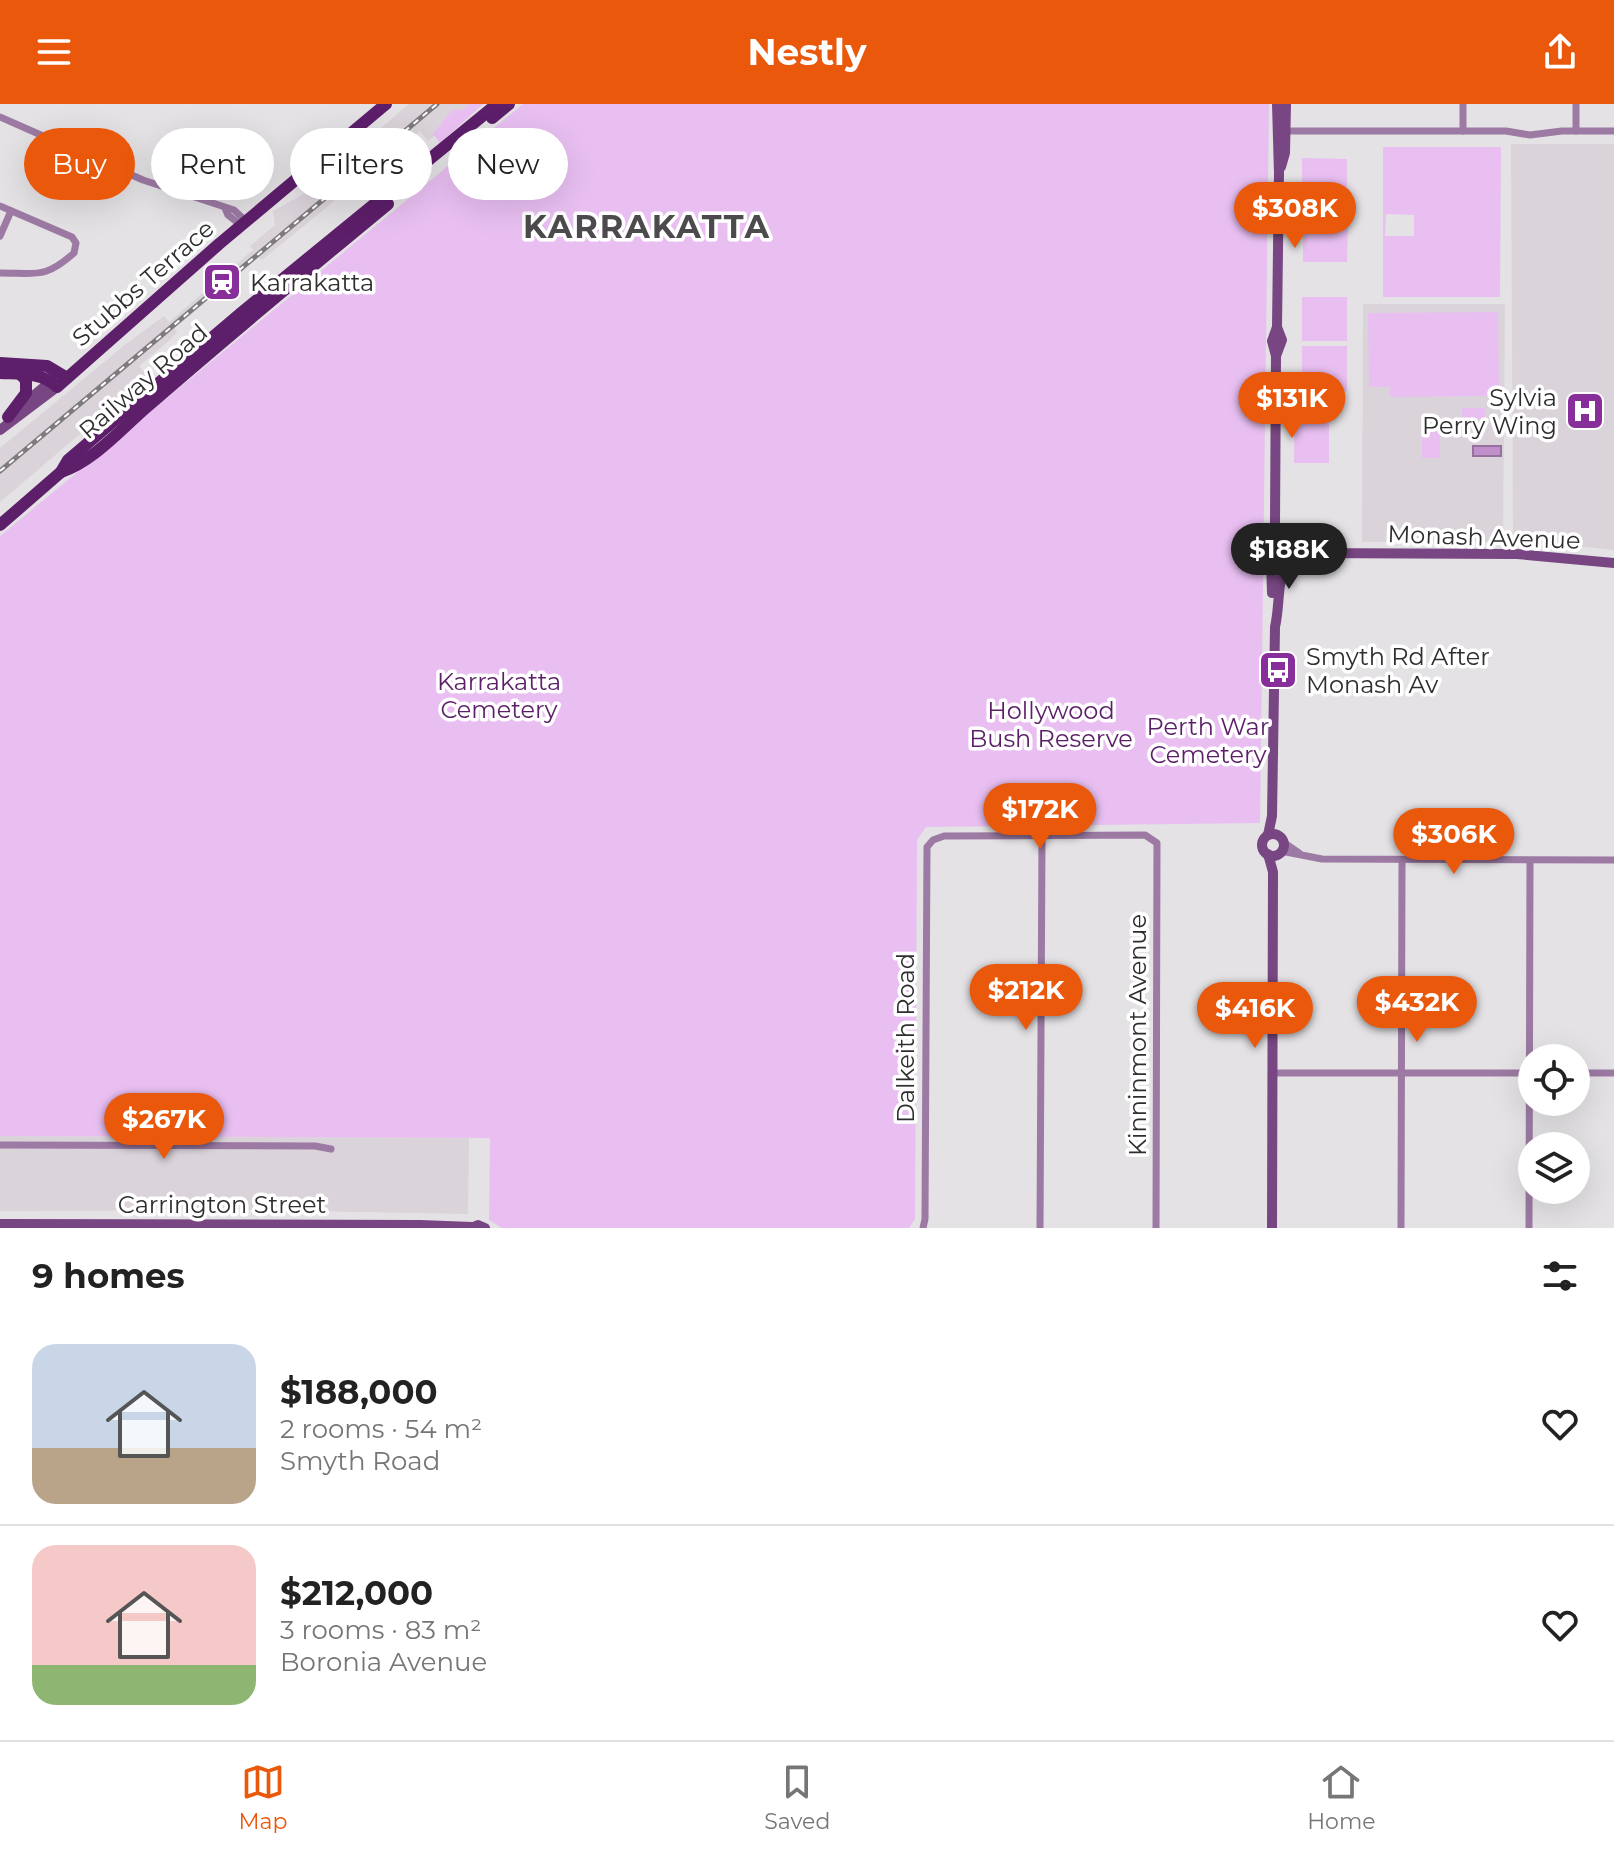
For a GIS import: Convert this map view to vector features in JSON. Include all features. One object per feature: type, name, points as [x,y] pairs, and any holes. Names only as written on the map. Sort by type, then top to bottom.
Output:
[{"type":"main road","name":"Stubbs Terrace","points":[[59,380],[377,104]]},
{"type":"main road","name":"Stubbs Terrace","points":[[242,221],[386,104]]},
{"type":"main road","name":"Railway Road","points":[[0,525],[61,472],[68,460],[241,313],[497,104]]},
{"type":"main road","name":"Railway Road","points":[[61,472],[75,468],[247,320],[509,104]]},
{"type":"main road","points":[[0,363],[47,366],[59,380]]},
{"type":"main road","points":[[0,373],[59,380]]},
{"type":"main road","points":[[3,424],[26,393],[26,380],[20,374]]},
{"type":"street","points":[[1277,104],[1281,131]]},
{"type":"street","points":[[1275,627],[1270,556],[1275,523],[1276,356],[1272,341],[1277,327],[1279,173],[1286,104]]},
{"type":"street","points":[[1463,104],[1463,131]]},
{"type":"street","points":[[1576,104],[1576,131]]},
{"type":"street","points":[[0,117],[143,180],[225,208],[228,215],[242,221]]},
{"type":"street","points":[[1281,131],[1506,131],[1530,135],[1614,131]]},
{"type":"street","points":[[0,206],[72,237],[76,243],[74,253],[55,269],[44,273],[0,273]]},
{"type":"street","points":[[0,236],[11,211]]},
{"type":"street","name":"Stubbs Terrace","points":[[3,424],[59,380]]},
{"type":"street","points":[[1272,1228],[1275,627],[1279,581],[1289,553],[1275,523]]},
{"type":"street","points":[[1270,556],[1276,545],[1285,547]]},
{"type":"street","name":"Monash Avenue","points":[[1285,547],[1305,553],[1517,554],[1614,563]]},
{"type":"street","name":"Monash Avenue","points":[[1286,562],[1305,553]]},
{"type":"street","points":[[1270,556],[1278,564],[1286,562]]},
{"type":"street","name":"Kinninmont Avenue","points":[[1042,836],[1145,835],[1157,843],[1156,1228]]},
{"type":"street","name":"Dalkeith Road","points":[[925,1225],[927,847],[933,840],[944,836],[1042,836]]},
{"type":"street","points":[[1040,1228],[1042,836]]},
{"type":"street","points":[[1276,845],[1300,855],[1322,859],[1614,860]]},
{"type":"street","points":[[1401,1228],[1402,860]]},
{"type":"street","points":[[1530,861],[1531,1044]]},
{"type":"street","points":[[1272,1073],[1518,1073]]},
{"type":"street","points":[[1590,1073],[1614,1073]]},
{"type":"street","points":[[1529,1228],[1530,1116]]},
{"type":"street","points":[[0,1145],[315,1146],[331,1149]]},
{"type":"street","name":"Carrington Street","points":[[0,1224],[446,1228],[478,1225],[485,1228]]},
{"type":"shaded area","points":[[409,104],[472,104],[432,138],[432,128],[381,128]]},
{"type":"shaded area","points":[[1511,144],[1614,144],[1614,550],[1513,539]]},
{"type":"shaded area","points":[[293,200],[335,200],[262,260],[258,256],[174,327],[177,332],[171,339],[139,366],[147,377],[0,502],[0,448],[126,344],[164,316],[169,322],[253,250],[250,246],[275,225],[273,211]]},
{"type":"shaded area","points":[[1363,304],[1505,304],[1503,542],[1362,542]]},
{"type":"shaded area","points":[[1473,446],[1501,446],[1501,456],[1473,456]]},
{"type":"shaded area","points":[[0,1136],[469,1138],[468,1214],[252,1210],[0,1211]]},
{"type":"green space","points":[[469,104],[483,104],[457,128],[448,128],[448,136],[440,143],[433,134],[452,110],[462,110]]},
{"type":"green space","name":"Karrakatta Cemetery","points":[[523,104],[1269,104],[1260,823],[926,827],[917,840],[915,1219],[909,1228],[502,1228],[489,1220],[490,1138],[0,1136],[0,536],[407,200],[432,200],[432,179],[448,166],[448,200],[568,200],[568,128],[494,128]]},
{"type":"green space","points":[[1383,147],[1501,147],[1500,297],[1383,297]],"holes":[[[1386,214],[1414,215],[1414,236],[1385,236]]]},
{"type":"green space","points":[[1302,158],[1347,159],[1347,210],[1302,210]]},
{"type":"green space","points":[[1303,217],[1348,217],[1347,262],[1303,262]]},
{"type":"green space","points":[[1302,297],[1347,297],[1347,341],[1302,341]]},
{"type":"green space","points":[[1498,312],[1499,396],[1390,397],[1390,387],[1369,387],[1368,313]]},
{"type":"green space","points":[[1302,346],[1347,346],[1347,391],[1302,391]]},
{"type":"green space","points":[[1308,401],[1337,401],[1337,410],[1333,413],[1312,413],[1308,410]]},
{"type":"green space","points":[[1462,408],[1485,408],[1485,419],[1462,419]]},
{"type":"green space","points":[[1294,423],[1329,423],[1329,463],[1294,463]]},
{"type":"green space","points":[[1422,429],[1440,429],[1440,458],[1422,458]]},
{"type":"railway","points":[[0,471],[437,104]]},
{"type":"place","name":"Karrakatta","points":[[222,282]]},
{"type":"place","name":"Sylvia Perry Wing","points":[[1585,411]]},
{"type":"place","name":"Smyth Rd After Monash Av","points":[[1278,670]]},
{"type":"district","name":"KARRAKATTA","points":[[647,226]]},
{"type":"park label","name":"Hollywood Bush Reserve","points":[[1051,724]]},
{"type":"park label","name":"Perth War Cemetery","points":[[1208,740]]}]
